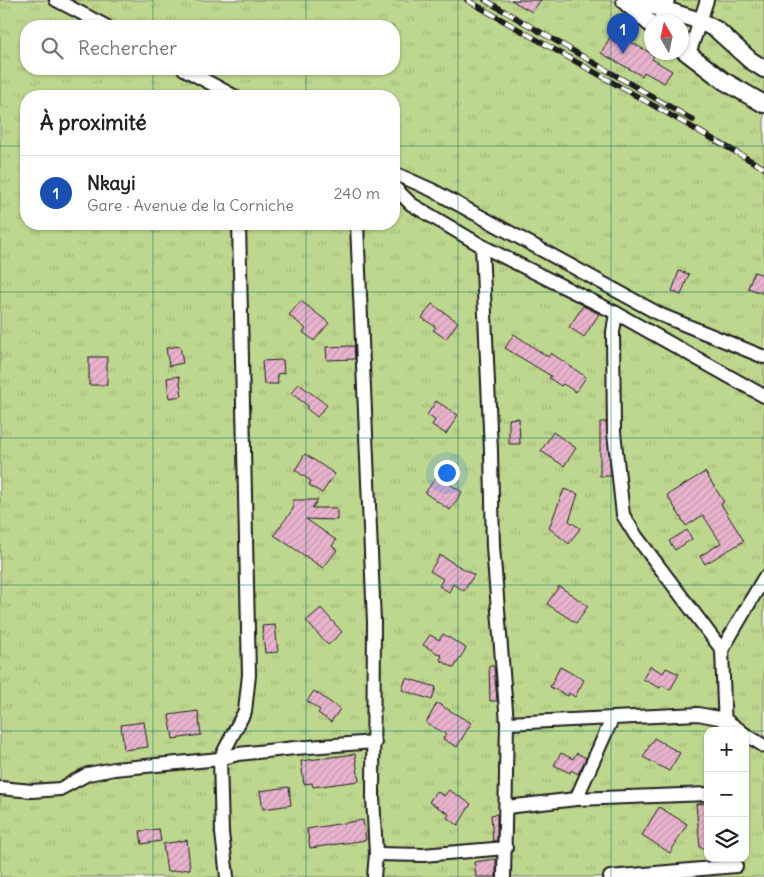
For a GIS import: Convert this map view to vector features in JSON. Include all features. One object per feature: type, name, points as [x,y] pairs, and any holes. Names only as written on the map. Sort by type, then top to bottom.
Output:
[{"type":"street","points":[[56,0],[94,20]]},
{"type":"street","points":[[689,43],[700,22],[707,0]]},
{"type":"street","points":[[626,3],[644,3],[700,22],[717,30],[750,60],[764,69]]},
{"type":"street","points":[[626,3],[644,18]]},
{"type":"street","points":[[689,54],[724,81],[764,104]]},
{"type":"street","points":[[195,75],[223,90]]},
{"type":"street","points":[[400,176],[432,190],[662,315],[764,357]]},
{"type":"street","points":[[400,193],[411,204],[482,246],[616,313],[764,396]]},
{"type":"street","points":[[227,877],[220,795],[220,758],[245,711],[249,675],[239,230]]},
{"type":"street","points":[[357,230],[374,622],[373,797],[376,854],[374,877]]},
{"type":"street","points":[[482,246],[491,452],[492,547],[507,723],[505,778],[507,807],[504,877]]},
{"type":"street","points":[[616,313],[613,332],[614,432],[623,515],[636,536],[722,650]]},
{"type":"street","points":[[507,723],[698,714],[724,725],[722,650],[764,578]]},
{"type":"street","points":[[576,799],[612,719]]},
{"type":"street","points":[[749,737],[764,746]]},
{"type":"street","points":[[0,788],[32,791],[60,789],[88,774],[100,771],[295,748],[374,742]]},
{"type":"street","points":[[507,807],[576,799],[704,794]]},
{"type":"street","points":[[376,854],[423,856],[506,848]]},
{"type":"street","points":[[610,877],[737,867]]},
{"type":"green space","points":[[0,0],[764,0],[764,877],[0,877]]},
{"type":"building","points":[[511,0],[541,0],[532,12]]},
{"type":"building","points":[[613,32],[644,49],[644,60],[654,60],[672,71],[664,83],[644,72],[642,76],[601,53]]},
{"type":"building","points":[[679,271],[689,274],[681,295],[672,291]]},
{"type":"building","points":[[754,272],[764,275],[764,294],[748,288]]},
{"type":"building","points":[[301,301],[329,323],[314,341],[303,332],[306,329],[289,315]]},
{"type":"building","points":[[432,304],[458,322],[446,339],[433,330],[436,327],[422,318]]},
{"type":"building","points":[[583,306],[599,314],[584,337],[569,327]]},
{"type":"building","points":[[514,334],[548,357],[551,353],[586,377],[576,392],[563,384],[561,386],[549,378],[551,376],[505,348]]},
{"type":"building","points":[[180,346],[183,363],[169,366],[166,348]]},
{"type":"building","points":[[354,346],[355,359],[327,360],[326,347]]},
{"type":"building","points":[[89,357],[107,357],[107,385],[89,385]]},
{"type":"building","points":[[283,360],[284,373],[277,374],[278,384],[264,384],[262,361]]},
{"type":"building","points":[[179,376],[182,396],[169,398],[167,378]]},
{"type":"building","points":[[299,384],[327,405],[317,417],[306,408],[308,406],[291,393]]},
{"type":"building","points":[[436,401],[458,415],[446,434],[432,425],[435,420],[427,415]]},
{"type":"building","points":[[519,418],[520,444],[509,444],[509,419]]},
{"type":"building","points":[[600,422],[606,422],[611,476],[600,476]]},
{"type":"building","points":[[553,432],[576,448],[564,466],[541,451]]},
{"type":"building","points":[[305,454],[335,474],[322,493],[309,485],[311,481],[295,470]]},
{"type":"building","points":[[705,472],[724,502],[721,504],[744,541],[705,564],[700,556],[721,543],[703,515],[686,526],[667,495]]},
{"type":"building","points":[[437,476],[462,492],[450,510],[425,493]]},
{"type":"building","points":[[564,489],[578,494],[569,521],[580,528],[569,544],[549,528]]},
{"type":"building","points":[[293,500],[318,500],[312,508],[337,508],[337,520],[306,519],[336,540],[332,546],[337,550],[323,568],[274,535],[293,509]]},
{"type":"building","points":[[687,530],[692,539],[675,550],[669,541]]},
{"type":"building","points":[[440,555],[474,575],[464,591],[453,584],[449,592],[439,586],[443,579],[430,571]]},
{"type":"building","points":[[559,586],[588,606],[576,623],[547,604]]},
{"type":"building","points":[[321,608],[342,632],[328,645],[306,621]]},
{"type":"building","points":[[275,625],[278,652],[265,653],[262,626]]},
{"type":"building","points":[[443,634],[466,648],[454,668],[440,660],[442,656],[423,645],[430,635],[439,640]]},
{"type":"building","points":[[489,666],[494,666],[497,701],[490,701]]},
{"type":"building","points":[[650,666],[663,673],[666,668],[679,674],[670,690],[661,685],[660,688],[643,679]]},
{"type":"building","points":[[560,667],[584,680],[575,697],[569,693],[568,696],[550,687]]},
{"type":"building","points":[[406,678],[436,687],[432,700],[402,690]]},
{"type":"building","points":[[314,691],[340,709],[331,722],[318,713],[320,710],[307,701]]},
{"type":"building","points":[[437,703],[471,723],[457,747],[443,739],[446,734],[426,723]]},
{"type":"building","points":[[198,711],[201,735],[173,739],[169,715]]},
{"type":"building","points":[[144,722],[148,747],[124,750],[121,725]]},
{"type":"building","points":[[654,738],[680,753],[669,771],[643,757]]},
{"type":"building","points":[[561,753],[573,759],[577,753],[586,758],[578,774],[571,770],[570,773],[554,765]]},
{"type":"building","points":[[355,754],[359,781],[313,787],[312,783],[304,784],[301,761]]},
{"type":"building","points":[[289,787],[291,805],[263,809],[260,791]]},
{"type":"building","points":[[449,790],[471,804],[458,825],[447,818],[449,814],[429,802],[436,791],[444,796]]},
{"type":"building","points":[[704,803],[704,848],[700,848],[696,804]]},
{"type":"building","points":[[659,807],[687,824],[670,853],[642,835]]},
{"type":"building","points":[[497,814],[497,841],[493,841],[491,815]]},
{"type":"building","points":[[363,820],[366,840],[310,848],[307,829]]},
{"type":"building","points":[[159,829],[161,841],[142,844],[140,831]]},
{"type":"building","points":[[187,840],[190,869],[167,872],[163,844]]},
{"type":"building","points":[[496,859],[496,877],[476,877],[474,862]]},
{"type":"railway","points":[[467,0],[764,168]]},
{"type":"railway","points":[[485,0],[693,120]]},
{"type":"place","name":"Nkayi","points":[[623,54]]}]
